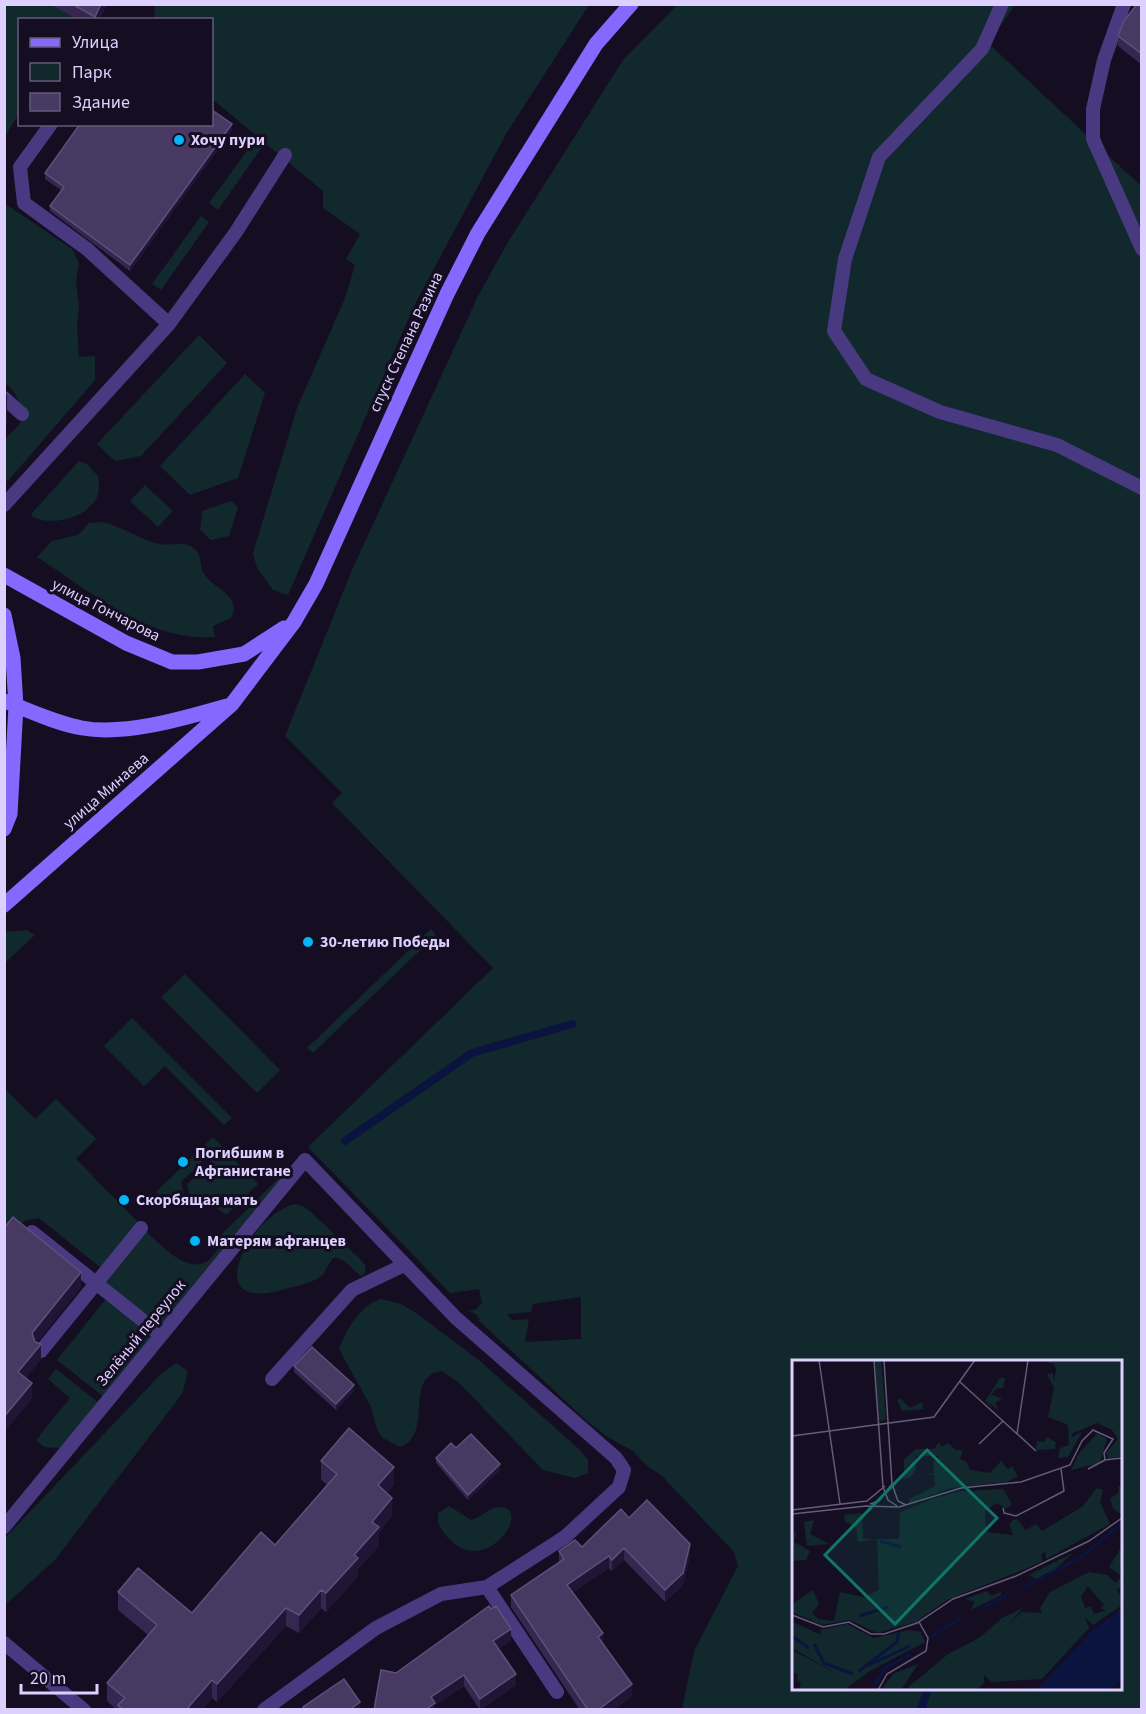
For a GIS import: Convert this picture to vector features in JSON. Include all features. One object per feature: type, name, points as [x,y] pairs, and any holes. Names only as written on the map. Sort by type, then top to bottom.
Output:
[{"type":"main road","name":"спуск Степана Разина","points":[[232,704],[294,622],[316,584],[447,294],[478,233],[596,44],[631,4]]},
{"type":"main road","name":"улица Гончарова","points":[[4,575],[126,644],[172,662],[198,662],[244,654],[294,622]]},
{"type":"main road","points":[[4,615],[13,658],[10,703],[10,814],[4,829]]},
{"type":"main road","points":[[10,703],[40,717],[85,729],[153,724],[232,704]]},
{"type":"main road","name":"улица Минаева","points":[[4,905],[232,704]]},
{"type":"lane","points":[[1002,4],[982,49],[879,157],[845,259],[834,331],[866,379],[940,412],[1057,445],[1142,488]]},
{"type":"lane","points":[[1124,4],[1104,60],[1093,109],[1094,140],[1142,249]]},
{"type":"lane","points":[[50,126],[20,167],[24,203],[87,249],[169,324]]},
{"type":"lane","points":[[4,505],[169,324],[236,232],[285,155]]},
{"type":"lane","points":[[4,398],[22,414]]},
{"type":"lane","name":"Зелёный переулок","points":[[4,1527],[305,1160],[404,1265]]},
{"type":"lane","points":[[41,1351],[141,1228]]},
{"type":"lane","points":[[32,1232],[161,1335]]},
{"type":"lane","points":[[264,1710],[376,1628],[441,1593],[487,1587],[565,1537],[619,1487],[624,1470],[616,1458],[456,1318],[404,1265],[352,1290],[272,1379]]},
{"type":"lane","points":[[487,1587],[557,1692]]},
{"type":"lane","points":[[4,1643],[84,1710]]},
{"type":"green space","points":[[155,4],[589,5],[506,134],[414,306],[288,595],[273,590],[257,568],[253,553],[297,408],[345,298],[355,265],[346,259],[360,234],[323,208],[323,191],[213,100],[213,18],[154,18]]},
{"type":"green space","points":[[5,5],[106,5],[89,18],[18,18],[18,115],[5,137]]},
{"type":"green space","points":[[677,5],[1015,5],[988,43],[1141,186],[1141,1709],[682,1709],[694,1651],[738,1566],[734,1552],[661,1475],[647,1466],[633,1451],[588,1422],[478,1320],[480,1320],[476,1314],[468,1311],[475,1310],[482,1303],[479,1289],[450,1293],[308,1147],[493,968],[332,803],[342,793],[285,736],[352,570],[478,296],[508,242],[623,60]],"holes":[[[581,1297],[581,1339],[525,1342],[529,1319],[512,1320],[507,1314],[531,1312],[533,1304]]]},
{"type":"green space","points":[[254,141],[262,147],[218,210],[209,203]]},
{"type":"green space","points":[[4,203],[72,249],[79,263],[76,283],[79,306],[77,325],[79,357],[95,356],[95,380],[8,481],[5,480],[5,439],[23,420],[18,399],[5,383]]},
{"type":"green space","points":[[201,216],[209,222],[161,290],[152,284]]},
{"type":"green space","points":[[199,335],[227,363],[141,456],[115,461],[97,444]]},
{"type":"green space","points":[[245,374],[265,393],[238,478],[190,495],[160,466]]},
{"type":"green space","points":[[79,461],[87,464],[98,476],[98,493],[91,506],[76,516],[58,521],[40,520],[33,517],[31,514]]},
{"type":"green space","points":[[145,485],[173,511],[158,527],[130,501]]},
{"type":"green space","points":[[231,501],[238,507],[229,536],[211,540],[200,530],[202,511]]},
{"type":"green space","points":[[103,522],[153,542],[164,545],[184,544],[196,550],[205,575],[230,598],[233,604],[234,610],[231,618],[213,626],[215,637],[191,637],[167,632],[144,623],[99,599],[37,557],[52,541],[78,535],[89,523]]},
{"type":"green space","points":[[431,929],[436,935],[313,1053],[307,1048]]},
{"type":"green space","points":[[27,930],[35,935],[6,962],[5,932]]},
{"type":"green space","points":[[185,974],[280,1070],[257,1093],[161,997]]},
{"type":"green space","points":[[132,1018],[232,1118],[224,1125],[165,1066],[144,1086],[104,1046]]},
{"type":"green space","points":[[5,1089],[35,1119],[56,1099],[96,1139],[76,1159],[139,1223],[101,1268],[39,1218],[27,1220],[5,1234]]},
{"type":"green space","points":[[213,1137],[258,1184],[226,1215],[210,1203],[190,1200],[187,1184],[212,1160],[208,1156],[181,1182],[185,1200],[171,1206],[156,1192]]},
{"type":"green space","points":[[298,1159],[162,1329],[104,1281],[145,1230],[166,1250],[185,1262],[203,1263],[211,1258],[219,1245],[220,1236]]},
{"type":"green space","points":[[295,1204],[311,1212],[361,1260],[366,1266],[364,1275],[361,1276],[344,1261],[335,1257],[321,1276],[308,1283],[256,1294],[242,1288],[237,1276],[240,1259],[249,1241],[279,1211]]},
{"type":"green space","points":[[106,1299],[152,1337],[104,1397],[57,1360]]},
{"type":"green space","points":[[381,1299],[401,1304],[416,1313],[480,1361],[580,1450],[588,1460],[588,1473],[575,1478],[543,1470],[459,1383],[442,1371],[430,1375],[423,1383],[416,1431],[410,1440],[400,1447],[383,1438],[377,1430],[371,1407],[339,1349],[350,1326],[361,1312],[373,1302]]},
{"type":"green space","points":[[176,1363],[188,1371],[182,1394],[55,1560],[5,1605],[5,1538],[160,1375]]},
{"type":"green space","points":[[56,1369],[99,1403],[62,1448],[44,1447],[36,1440],[70,1398],[48,1379]]},
{"type":"green space","points":[[449,1506],[471,1520],[492,1508],[500,1507],[510,1511],[511,1520],[507,1531],[497,1542],[484,1549],[469,1551],[453,1543],[438,1523],[438,1513]]},
{"type":"building","points":[[72,4],[101,4],[95,17]]},
{"type":"building","points":[[1137,4],[1142,4],[1142,54],[1118,36],[1124,21]]},
{"type":"building","points":[[213,111],[232,124],[130,265],[50,206],[64,187],[45,173],[79,126],[213,126]]},
{"type":"building","points":[[13,1217],[81,1272],[32,1333],[35,1342],[41,1344],[18,1372],[32,1383],[4,1417],[4,1228]]},
{"type":"building","points":[[312,1347],[354,1385],[336,1404],[294,1366]]},
{"type":"building","points":[[349,1428],[394,1467],[378,1485],[392,1498],[372,1522],[379,1527],[354,1555],[358,1558],[326,1593],[321,1590],[299,1615],[286,1608],[217,1684],[212,1680],[186,1710],[123,1710],[118,1705],[125,1698],[107,1683],[157,1625],[118,1592],[138,1568],[192,1613],[261,1532],[275,1545],[337,1474],[321,1461]]},
{"type":"building","points":[[471,1434],[500,1464],[468,1495],[436,1458],[451,1443],[456,1448]]},
{"type":"building","points":[[647,1500],[690,1544],[683,1573],[665,1590],[624,1548],[612,1560],[609,1556],[567,1585],[603,1633],[598,1637],[632,1684],[598,1710],[588,1710],[511,1595],[564,1559],[559,1551],[575,1540],[582,1547],[621,1509],[629,1518]]},
{"type":"building","points":[[489,1606],[491,1609],[496,1606],[511,1629],[493,1641],[516,1674],[480,1699],[464,1675],[431,1697],[435,1703],[425,1710],[374,1710],[381,1670],[396,1673]]},
{"type":"building","points":[[344,1679],[360,1702],[349,1710],[305,1710],[303,1707]]},
{"type":"waterway","points":[[345,1141],[472,1053],[572,1024]]},
{"type":"waterway","points":[[921,1710],[927,1690]]},
{"type":"place","name":"Хочу пури","points":[[179,140]]},
{"type":"place","name":"30-летию Победы","points":[[308,942]]},
{"type":"place","name":"Погибшим в Афганистане","points":[[183,1162]]},
{"type":"place","name":"Скорбящая мать","points":[[124,1200]]},
{"type":"place","name":"Матерям афганцев","points":[[195,1241]]}]
